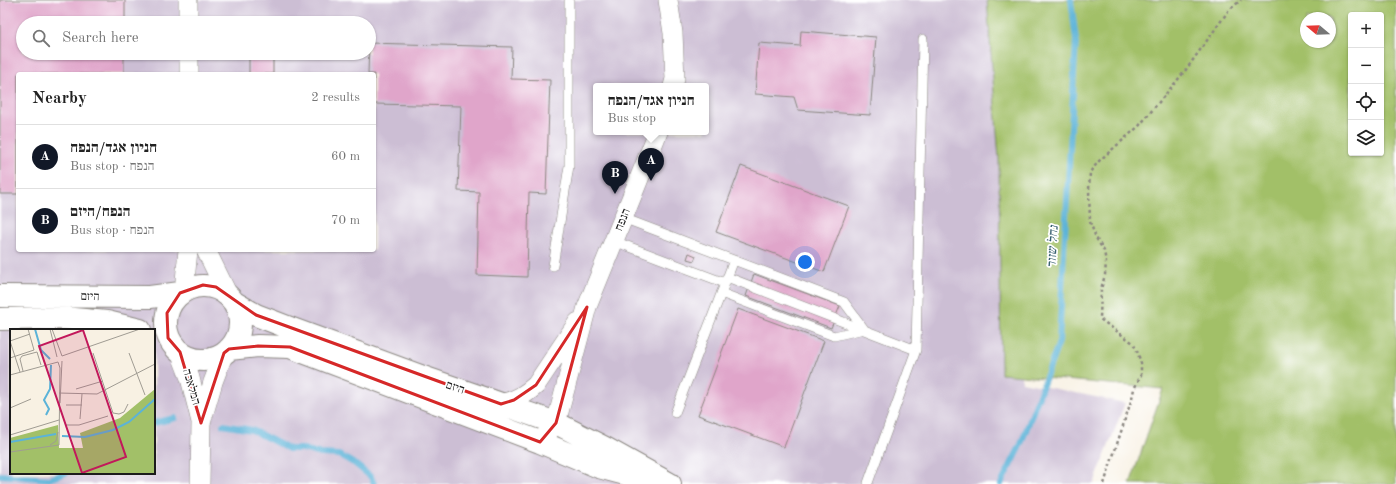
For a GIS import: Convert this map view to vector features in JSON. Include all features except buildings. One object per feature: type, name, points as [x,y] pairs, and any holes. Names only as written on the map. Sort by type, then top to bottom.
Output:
[{"type":"street","points":[[188,0],[188,16]]},
{"type":"street","points":[[668,0],[673,33],[675,79],[674,83]]},
{"type":"street","points":[[189,60],[189,72]]},
{"type":"street","name":"הנפח","points":[[540,442],[556,423],[587,307],[657,135]]},
{"type":"street","points":[[182,292],[188,252]]},
{"type":"street","name":"המלאכה","points":[[168,343],[184,355],[196,360],[208,360],[220,356],[237,339],[240,327],[239,314],[207,252]]},
{"type":"street","points":[[182,292],[191,287],[203,285],[216,287],[231,298]]},
{"type":"street","name":"היזם","points":[[0,296],[150,297],[182,292]]},
{"type":"street","name":"המלאכה","points":[[182,292],[171,302],[166,313],[165,326],[168,343],[190,378],[201,423],[200,484]]},
{"type":"street","name":"היזם","points":[[231,298],[256,315],[418,375],[556,423],[670,484]]},
{"type":"street","name":"הנפח","points":[[501,404],[514,400],[528,392],[536,385],[587,307]]},
{"type":"street","name":"היזם","points":[[0,319],[62,318],[107,322],[136,329]]},
{"type":"street","name":"היזם","points":[[226,351],[258,346],[290,347],[540,442],[599,467],[664,484]]},
{"type":"street","name":"המלאכה","points":[[201,423],[213,382],[226,351]]},
{"type":"lane","points":[[553,266],[569,166],[569,0]]},
{"type":"lane","points":[[868,483],[916,350],[923,39]]},
{"type":"lane","points":[[624,218],[844,302],[864,329]]},
{"type":"lane","points":[[614,241],[864,329],[916,350]]},
{"type":"lane","points":[[675,413],[734,260]]},
{"type":"lane","points":[[721,293],[834,336],[864,329]]},
{"type":"path","points":[[1104,484],[1134,389],[1141,375],[1141,363],[1133,343],[1100,319],[1100,289],[1105,275],[1106,262],[1104,251],[1096,238],[1090,222],[1090,172],[1098,161],[1139,126],[1186,71],[1229,10],[1241,0]]},
{"type":"highlighted area","points":[[203,285],[216,287],[256,315],[501,404],[514,400],[536,385],[587,307],[556,423],[540,442],[290,347],[258,346],[229,349],[224,353],[201,423],[180,352],[168,338],[167,313],[180,293]]},
{"type":"shaded area","points":[[0,0],[1020,0],[1016,332],[1022,382],[1125,403],[1094,484],[0,484]]},
{"type":"green space","points":[[987,0],[1396,0],[1396,484],[1130,484],[1163,389],[1001,374],[999,159]]},
{"type":"waterway","name":"נחל שזור","points":[[1001,484],[1021,444],[1059,342],[1076,40],[1071,0]]},
{"type":"waterway","points":[[155,423],[175,418]]},
{"type":"waterway","points":[[223,425],[252,430],[289,449],[303,449],[321,454],[339,455],[355,464],[371,477],[374,484]]},
{"type":"waterway","points":[[0,475],[49,479],[63,474]]},
{"type":"place","name":"חניון אגד/הנפח","points":[[651,181]]},
{"type":"place","name":"הנפח/היזם","points":[[615,194]]}]
